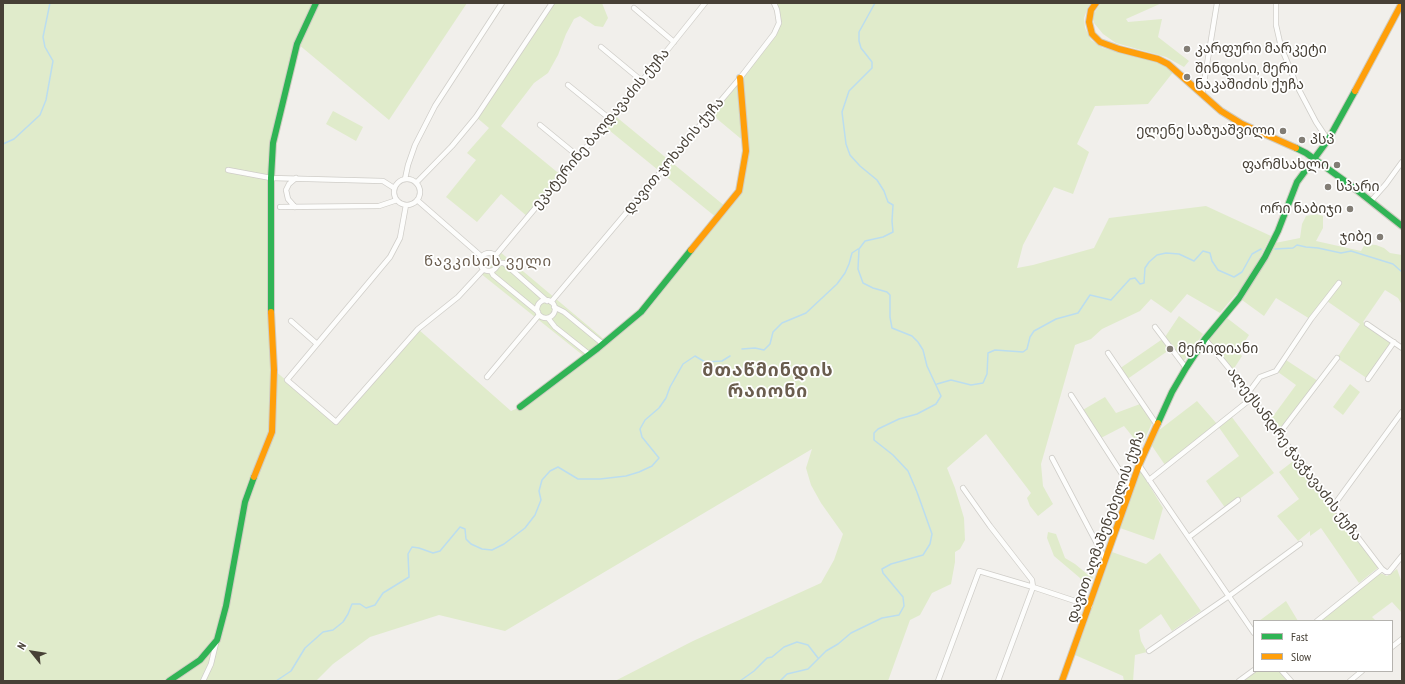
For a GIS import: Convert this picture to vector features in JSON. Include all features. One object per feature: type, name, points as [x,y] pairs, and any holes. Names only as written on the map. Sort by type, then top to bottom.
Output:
[{"type":"street","points":[[203,681],[211,664],[226,606],[245,502],[257,467],[272,432],[274,370],[271,301],[273,143],[297,44],[316,3]]},
{"type":"street","points":[[405,179],[408,164],[415,145],[436,106],[502,3]]},
{"type":"street","points":[[416,183],[452,146],[476,117],[552,3]]},
{"type":"street","name":"დავით ჯოხაძის ქუჩა","points":[[549,301],[740,78],[774,34],[779,23],[778,10],[774,3]]},
{"type":"street","points":[[1096,3],[1089,16],[1092,34],[1095,38],[1105,44],[1158,59],[1168,64],[1214,106],[1234,120],[1296,147],[1371,201],[1402,226]]},
{"type":"street","points":[[1202,95],[1217,3]]},
{"type":"street","points":[[1276,3],[1276,25],[1281,47],[1296,84],[1316,122],[1328,140]]},
{"type":"street","name":"დავით აღმაშენებელის ქუჩა","points":[[1062,681],[1090,606],[1130,488],[1172,392],[1205,339],[1239,298],[1265,257],[1278,231],[1296,182],[1328,140],[1402,3]]},
{"type":"street","name":"ეკატერინე ბაღდავაძის ქუჩა","points":[[496,255],[642,81],[703,4]]},
{"type":"street","points":[[634,8],[674,42]]},
{"type":"street","points":[[601,48],[642,81]]},
{"type":"street","points":[[520,407],[603,344],[641,312],[739,191],[746,151],[740,78]]},
{"type":"street","points":[[568,85],[610,119]]},
{"type":"street","points":[[540,125],[578,157]]},
{"type":"street","points":[[1371,201],[1402,162]]},
{"type":"street","points":[[228,170],[272,178],[383,181],[394,188]]},
{"type":"street","points":[[295,207],[288,199],[286,190],[289,184],[296,178]]},
{"type":"street","points":[[409,179],[416,183],[420,191],[417,200],[414,203],[406,205],[397,200],[394,188],[400,181],[409,179]]},
{"type":"street","points":[[280,207],[379,206],[397,200]]},
{"type":"street","points":[[417,200],[481,256]]},
{"type":"street","points":[[406,205],[400,238],[390,257],[287,380],[336,422],[418,329],[458,297],[484,270]]},
{"type":"street","points":[[487,252],[496,255],[498,262],[496,268],[491,271],[484,270],[479,261],[481,256],[487,252]]},
{"type":"street","points":[[498,262],[504,263],[549,301],[554,308],[564,312],[603,344]]},
{"type":"street","points":[[491,271],[493,275],[543,317],[548,318],[555,327],[589,354]]},
{"type":"street","points":[[1248,393],[1260,377],[1276,371],[1340,282]]},
{"type":"street","points":[[487,377],[538,313],[539,304],[541,302],[549,301]]},
{"type":"street","points":[[548,318],[553,314],[554,308]]},
{"type":"street","points":[[290,321],[317,344]]},
{"type":"street","points":[[1367,324],[1402,348]]},
{"type":"street","points":[[1155,327],[1186,368]]},
{"type":"street","name":"ალექსანდრე ჭავჭავაძის ქუჩა","points":[[1205,339],[1280,434],[1382,569]]},
{"type":"street","points":[[1368,380],[1394,342]]},
{"type":"street","points":[[1108,353],[1157,425]]},
{"type":"street","points":[[1280,434],[1337,358]]},
{"type":"street","points":[[1071,395],[1130,488]]},
{"type":"street","points":[[1148,480],[1252,398]]},
{"type":"street","points":[[1334,505],[1402,412]]},
{"type":"street","points":[[1052,458],[1105,559]]},
{"type":"street","points":[[1139,465],[1253,632]]},
{"type":"street","points":[[963,488],[990,526],[1032,580],[1033,587],[998,681]]},
{"type":"street","points":[[1189,537],[1238,500]]},
{"type":"street","points":[[1149,651],[1229,596],[1300,544]]},
{"type":"street","points":[[1318,620],[1382,569],[1386,572],[1390,572],[1402,556]]},
{"type":"street","points":[[938,681],[978,571],[1090,606]]},
{"type":"street","points":[[1393,646],[1402,639]]},
{"type":"street","points":[[169,681],[200,660],[217,640]]},
{"type":"street","points":[[1239,681],[1253,671]]},
{"type":"street","points":[[1283,672],[1291,681]]},
{"type":"street","points":[[1350,681],[1361,672]]},
{"type":"green space","points":[[3,3],[467,3],[389,120],[298,44],[273,143],[274,370],[335,422],[418,329],[511,411],[520,407],[585,357],[480,273],[488,271],[499,251],[606,341],[641,312],[717,218],[604,126],[614,115],[726,207],[739,191],[746,143],[710,113],[774,34],[779,23],[774,3],[1091,3],[1084,18],[1085,28],[1091,40],[1103,48],[1162,63],[1174,71],[1148,104],[1095,106],[1077,144],[1089,152],[1073,194],[1054,187],[1023,245],[1017,268],[1094,248],[1109,218],[1206,206],[1271,236],[1252,272],[1220,313],[1187,294],[1171,313],[1151,299],[1140,311],[1102,329],[1091,339],[1075,345],[1041,464],[1043,486],[1053,504],[1038,516],[1030,506],[1027,498],[1031,493],[986,434],[947,468],[964,518],[965,540],[960,549],[955,552],[955,562],[951,584],[932,593],[920,615],[910,620],[888,681],[615,681],[693,641],[821,583],[834,560],[843,534],[821,503],[811,485],[806,468],[812,449],[505,631],[439,615],[370,637],[333,664],[316,681],[3,681]]},
{"type":"green space","points":[[552,3],[602,3],[608,18],[603,27],[595,26],[580,16],[574,19],[566,34],[558,55],[548,73],[534,83],[501,126],[562,176],[528,217],[501,194],[477,222],[446,197],[476,160],[467,153],[489,128],[476,117]]},
{"type":"green space","points":[[1101,3],[1162,3],[1126,19],[1128,22],[1162,19],[1158,37],[1189,61],[1184,67],[1166,57],[1116,43],[1103,34],[1094,23],[1093,15]]},
{"type":"green space","points":[[333,111],[363,127],[356,141],[326,124]]},
{"type":"green space","points":[[1316,214],[1323,216],[1323,228],[1316,241],[1361,251],[1365,244],[1376,245],[1384,248],[1390,253],[1402,255],[1402,305],[1398,298],[1385,290],[1363,322],[1394,342],[1368,379],[1337,358],[1360,324],[1324,299],[1310,319],[1276,298],[1264,316],[1242,300],[1267,260],[1275,243],[1300,238],[1302,224],[1306,216]]},
{"type":"green space","points":[[1179,316],[1203,334],[1183,362],[1165,337]]},
{"type":"green space","points":[[1227,318],[1249,335],[1238,352],[1242,356],[1233,370],[1207,339]]},
{"type":"green space","points":[[1164,338],[1172,348],[1126,380],[1119,369]]},
{"type":"green space","points":[[1286,360],[1318,381],[1280,430],[1271,419],[1296,385],[1278,372]]},
{"type":"green space","points":[[1350,384],[1360,392],[1343,415],[1333,407]]},
{"type":"green space","points":[[1105,397],[1116,413],[1140,404],[1153,421],[1141,447],[1124,426],[1099,439],[1081,411]]},
{"type":"green space","points":[[1197,401],[1217,424],[1165,465],[1150,443],[1154,434]]},
{"type":"green space","points":[[1231,416],[1274,473],[1226,509],[1206,481],[1239,456],[1218,426]]},
{"type":"green space","points":[[1296,459],[1379,567],[1359,583],[1321,528],[1310,536],[1310,531],[1298,541],[1277,516],[1299,499],[1279,472]]},
{"type":"green space","points":[[1140,470],[1163,508],[1154,540],[1120,528]]},
{"type":"green space","points":[[1048,532],[1056,534],[1065,558],[1093,577],[1087,591],[1080,578],[1054,556],[1047,538]]},
{"type":"green space","points":[[1112,552],[1146,564],[1160,553],[1201,611],[1172,631],[1161,614],[1139,630],[1141,641],[1147,652],[1135,655],[1133,681],[1124,681],[1123,676],[1075,655]]},
{"type":"green space","points":[[1397,569],[1402,583],[1402,613],[1392,602],[1372,617],[1375,620],[1319,620],[1380,573],[1387,576]]},
{"type":"green space","points":[[1286,601],[1297,620],[1260,620]]},
{"type":"green space","points":[[1253,672],[1280,672],[1287,681],[1240,681]]},
{"type":"waterway","points":[[3,144],[14,139],[40,115],[46,100],[53,61],[45,47],[43,37],[50,3]]},
{"type":"waterway","points":[[780,681],[787,674],[808,669],[826,651],[838,644],[851,633],[882,618],[899,615],[904,606],[903,597],[883,573],[882,569],[891,564],[923,555],[930,544],[932,534],[908,471],[893,455],[874,440],[874,433],[878,429],[899,419],[917,414],[936,404],[941,396],[927,366],[923,350],[918,342],[912,336],[892,328],[890,317],[890,295],[887,292],[863,283],[858,269],[859,249],[865,241],[883,237],[893,232],[893,205],[888,202],[884,191],[877,180],[860,166],[850,155],[846,144],[842,112],[849,91],[872,68],[872,62],[861,48],[859,32],[875,3]]},
{"type":"waterway","points":[[1275,249],[1293,248],[1297,245],[1341,253],[1351,251],[1393,264],[1402,272]]},
{"type":"waterway","points":[[742,349],[755,348],[764,350],[770,344],[773,332],[782,323],[806,313],[837,284],[845,273],[852,253],[858,249]]},
{"type":"waterway","points":[[937,384],[951,380],[971,385],[983,383],[987,374],[988,353],[995,350],[1023,352],[1027,349],[1030,337],[1034,331],[1056,319],[1078,313],[1090,295],[1111,300],[1130,279],[1135,278],[1140,284],[1144,283],[1145,268],[1157,255],[1166,253],[1179,254],[1194,261],[1203,251],[1210,253],[1212,261],[1218,270],[1234,277],[1242,272],[1252,254],[1261,249]]},
{"type":"waterway","points":[[276,681],[291,671],[305,648],[323,632],[333,630],[343,622],[352,604],[360,604],[366,608],[375,605],[383,593],[409,577],[408,554],[412,547],[433,553],[440,551],[460,527],[465,529],[466,539],[471,544],[482,549],[492,550],[504,544],[525,528],[535,515],[541,500],[539,491],[542,480],[550,471],[558,467],[578,479],[600,479],[626,476],[652,466],[659,458],[642,437],[640,429],[645,420],[659,408],[666,398],[670,387],[683,364],[695,356],[705,362],[722,361],[730,356]]},
{"type":"waterway","points":[[740,681],[754,671],[767,658],[772,657],[784,647],[797,642],[808,645],[818,658]]},
{"type":"traffic: fast","points":[[271,312],[271,178],[273,143],[297,44],[316,3]]},
{"type":"traffic: fast","points":[[1158,423],[1172,392],[1186,368],[1205,339],[1239,298],[1265,257],[1278,231],[1297,182],[1328,140],[1355,91]]},
{"type":"traffic: fast","points":[[1296,148],[1306,153],[1349,184],[1402,226]]},
{"type":"traffic: fast","points":[[520,407],[598,348],[641,312],[691,250]]},
{"type":"traffic: fast","points":[[169,681],[200,660],[217,640],[226,606],[245,502],[254,477]]},
{"type":"traffic: slow","points":[[1096,3],[1091,10],[1089,22],[1092,34],[1100,42],[1119,49],[1158,59],[1168,64],[1221,111],[1242,124],[1296,148]]},
{"type":"traffic: slow","points":[[1355,91],[1402,3]]},
{"type":"traffic: slow","points":[[691,250],[739,191],[746,151],[740,78]]},
{"type":"traffic: slow","points":[[254,477],[272,432],[274,370],[271,312]]},
{"type":"traffic: slow","points":[[1062,681],[1139,465],[1158,423]]},
{"type":"place","name":"კარფური მარკეტი","points":[[1187,49]]},
{"type":"place","name":"შინდისი, მერი ნაკაშიძის ქუჩა","points":[[1187,77]]},
{"type":"place","name":"ელენე საზუაშვილი","points":[[1283,131]]},
{"type":"place","name":"პსპ","points":[[1302,140]]},
{"type":"place","name":"ფარმსახლი","points":[[1337,165]]},
{"type":"place","name":"სპარი","points":[[1328,187]]},
{"type":"place","name":"ორი ნაბიჯი","points":[[1350,209]]},
{"type":"place","name":"ჯიბე","points":[[1380,237]]},
{"type":"place","name":"მერიდიანი","points":[[1170,349]]},
{"type":"district","name":"წავკისის ველი","points":[[488,262]]},
{"type":"district","name":"მთაწმინდის რაიონი","points":[[768,381]]}]
